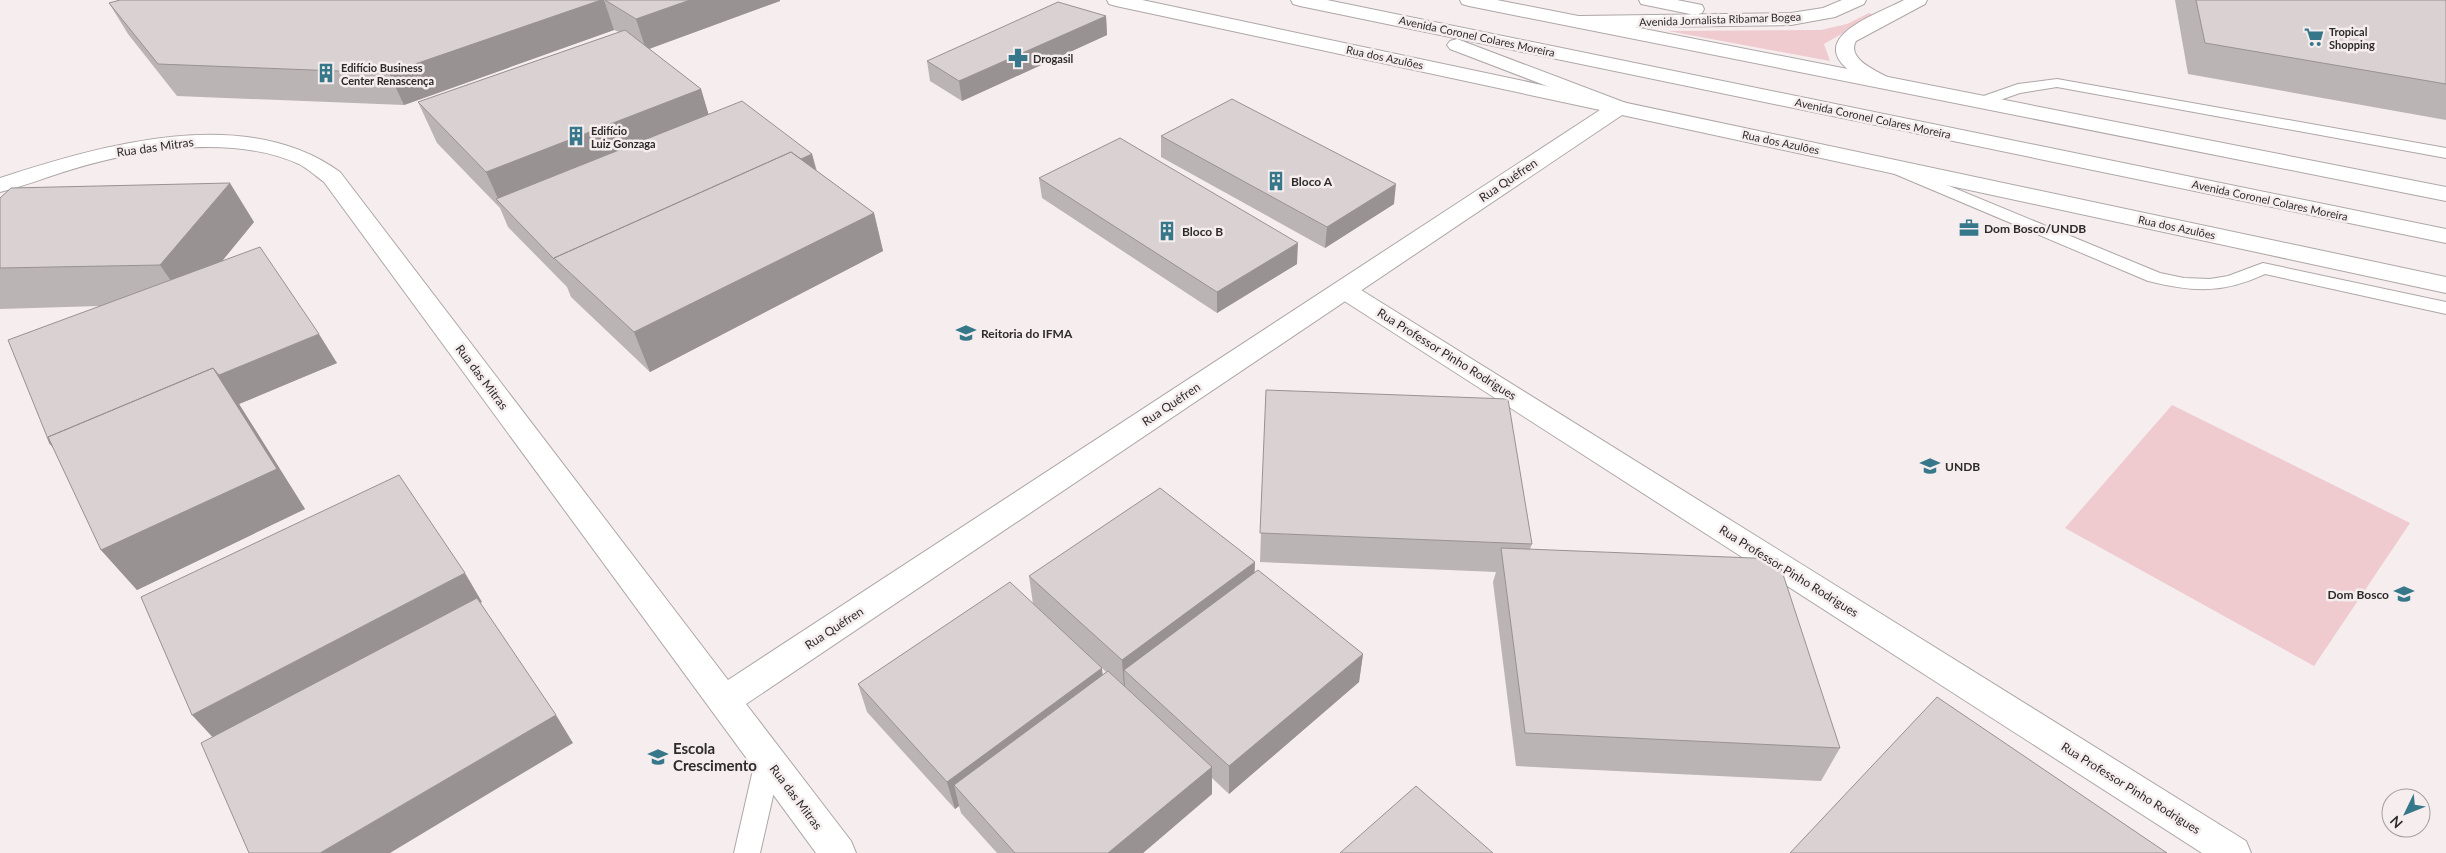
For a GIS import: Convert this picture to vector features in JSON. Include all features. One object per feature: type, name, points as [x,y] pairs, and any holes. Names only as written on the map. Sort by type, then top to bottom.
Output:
[{"type":"main road","name":"Rua dos Azulões","points":[[1116,0],[2446,285]]},
{"type":"main road","name":"Avenida Coronel Colares Moreira","points":[[1300,0],[2446,236]]},
{"type":"main road","points":[[1469,0],[2446,194]]},
{"type":"main road","points":[[1648,0],[1753,20]]},
{"type":"main road","name":"Avenida Jornalista Ribamar Bogea","points":[[1580,22],[1791,18],[1828,13],[1857,0]]},
{"type":"main road","points":[[1882,82],[1849,60],[1844,52],[1844,44],[1849,38],[1918,0]]},
{"type":"main road","points":[[1378,16],[1618,107]]},
{"type":"main road","name":"Rua Quéfren","points":[[723,701],[1618,107]]},
{"type":"main road","name":"Rua das Mitras","points":[[0,185],[75,162],[128,149],[188,140],[253,144],[310,161],[332,177],[838,853]]},
{"type":"main road","name":"Rua Professor Pinho Rodrigues","points":[[1344,290],[2233,853]]},
{"type":"lane","points":[[1980,102],[2002,92],[2031,85],[2066,84],[2446,153]]},
{"type":"lane","points":[[1884,164],[2154,278],[2176,283],[2207,286],[2236,282],[2263,268],[2446,308]]},
{"type":"lane","points":[[2256,244],[2263,268]]},
{"type":"lane","points":[[747,853],[768,761]]},
{"type":"shaded area","points":[[1869,13],[1874,15],[1824,44],[1830,61],[1668,31],[1821,30],[1847,24]]},
{"type":"shaded area","points":[[2172,405],[2410,523],[2314,666],[2065,528]]},
{"type":"building","points":[[120,0],[601,0],[389,73],[158,64],[109,3]]},
{"type":"building","points":[[605,0],[690,0],[636,19]]},
{"type":"building","name":"Tropical Shopping","points":[[2196,0],[2446,0],[2446,84],[2205,43]]},
{"type":"building","points":[[1058,2],[1106,16],[959,81],[927,61]]},
{"type":"building","points":[[625,30],[701,89],[486,172],[418,102]]},
{"type":"building","name":"Bloco A","points":[[1232,99],[1396,184],[1327,227],[1161,136]]},
{"type":"building","points":[[742,101],[812,154],[801,159],[791,152],[554,259],[496,199]]},
{"type":"building","name":"Bloco B","points":[[1120,138],[1298,243],[1217,292],[1039,178]]},
{"type":"building","points":[[791,152],[874,213],[634,332],[554,258]]},
{"type":"building","points":[[230,183],[160,265],[0,268],[0,198],[11,188]]},
{"type":"building","points":[[260,247],[319,334],[219,375],[213,368],[48,437],[50,444],[8,340]]},
{"type":"building","points":[[213,368],[277,469],[101,550],[48,437]]},
{"type":"building","points":[[1266,390],[1508,399],[1532,544],[1260,533]]},
{"type":"building","points":[[399,475],[465,573],[192,715],[141,597]]},
{"type":"building","points":[[1160,488],[1255,562],[1122,660],[1029,576]]},
{"type":"building","points":[[1501,548],[1778,559],[1840,748],[1525,733]]},
{"type":"building","points":[[1258,570],[1363,654],[1229,766],[1124,670]]},
{"type":"building","points":[[1010,582],[1102,668],[947,782],[858,684]]},
{"type":"building","points":[[477,598],[556,715],[320,853],[249,853],[201,743]]},
{"type":"building","points":[[1108,671],[1212,767],[1108,853],[1015,853],[954,785]]},
{"type":"building","points":[[1937,697],[2167,853],[1790,853]]},
{"type":"building","points":[[1416,786],[1493,853],[1340,853]]},
{"type":"place","name":"Tropical Shopping","points":[[2314,37]]},
{"type":"place","name":"Drogasil","points":[[1018,58]]},
{"type":"place","name":"Edifício Business Center Renascença","points":[[326,73]]},
{"type":"place","name":"Edifício Luiz Gonzaga","points":[[576,136]]},
{"type":"place","name":"Bloco A","points":[[1276,181]]},
{"type":"place","name":"Dom Bosco/UNDB","points":[[1969,228]]},
{"type":"place","name":"Bloco B","points":[[1167,231]]},
{"type":"place","name":"Reitoria do IFMA","points":[[966,333]]},
{"type":"place","name":"UNDB","points":[[1930,466]]},
{"type":"place","name":"Dom Bosco","points":[[2404,594]]},
{"type":"place","name":"Escola Crescimento","points":[[658,757]]}]
